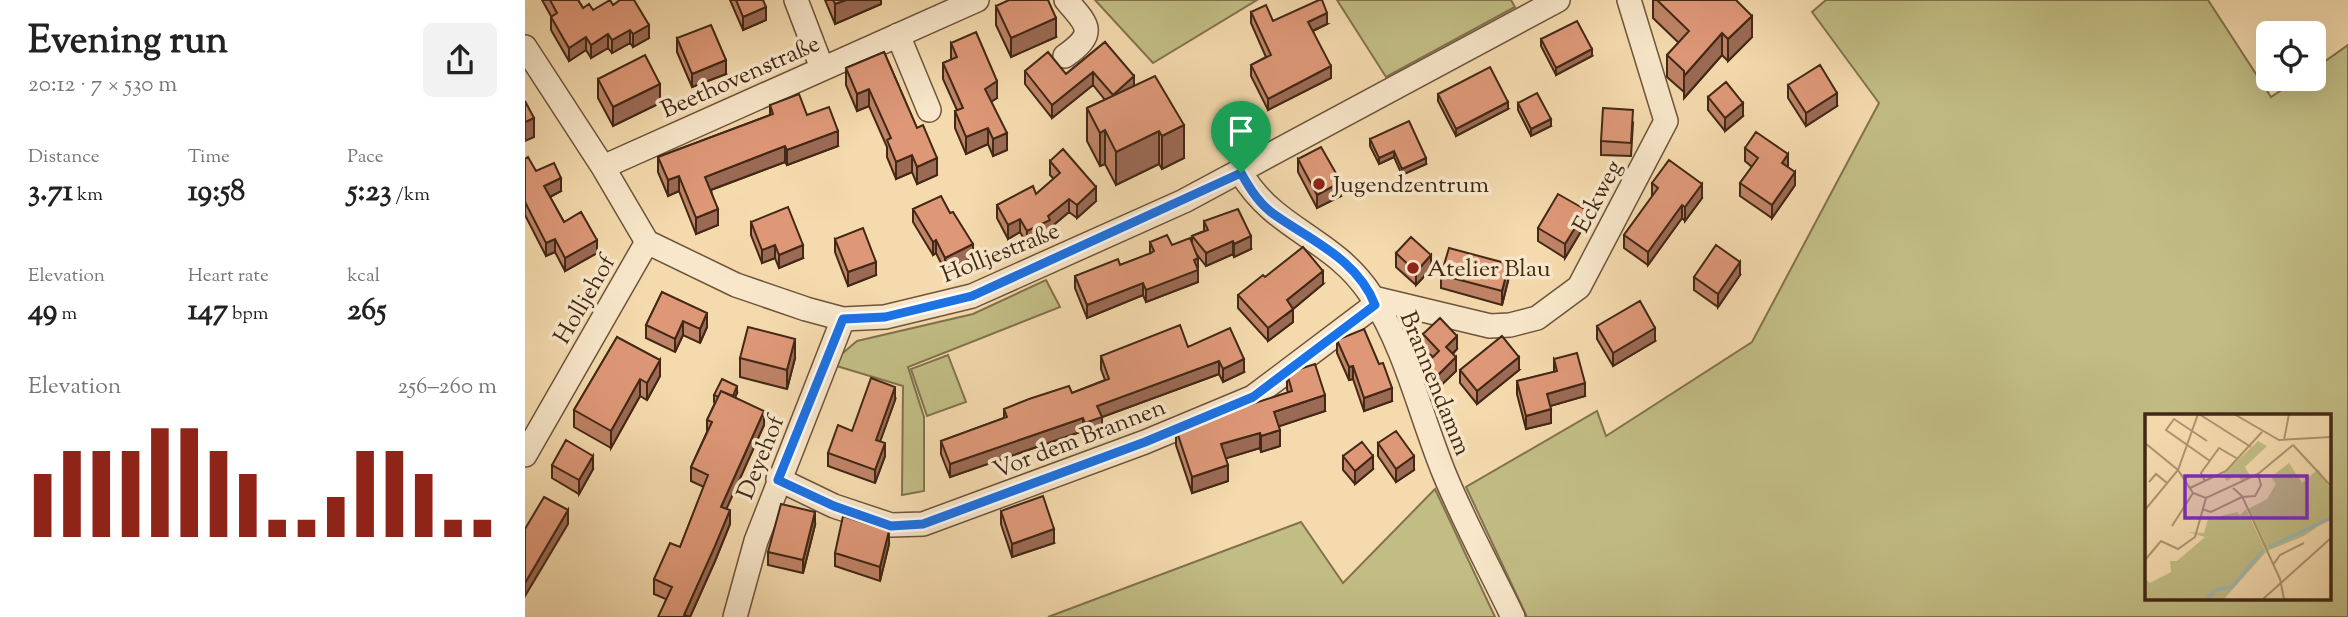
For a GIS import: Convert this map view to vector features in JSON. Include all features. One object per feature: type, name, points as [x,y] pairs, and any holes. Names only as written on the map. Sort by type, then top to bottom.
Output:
[{"type":"street","points":[[796,0],[822,68]]},
{"type":"street","name":"Beethovenstraße","points":[[603,167],[977,0]]},
{"type":"street","points":[[1065,55],[1084,43],[1087,36],[1087,26],[1066,0]]},
{"type":"street","name":"Holljestraße","points":[[647,242],[736,285],[843,319],[885,317],[972,296],[1241,173],[1558,0]]},
{"type":"street","name":"Eckweg","points":[[1374,301],[1490,326],[1510,325],[1537,318],[1558,306],[1579,287],[1666,121],[1629,0]]},
{"type":"street","points":[[898,35],[929,110]]},
{"type":"street","points":[[525,47],[603,167],[647,242]]},
{"type":"street","name":"Brannendamm","points":[[1241,173],[1267,209],[1318,240],[1347,264],[1374,301],[1401,353],[1444,473],[1513,617]]},
{"type":"street","name":"Holljehof","points":[[525,455],[647,242]]},
{"type":"street","name":"Vor dem Brannen","points":[[778,480],[834,506],[891,526],[923,524],[1145,442],[1253,397],[1374,301]]},
{"type":"street","name":"Deyehof","points":[[735,617],[756,541],[778,480],[843,319]]},
{"type":"shaded area","points":[[1095,0],[1257,0],[1153,63]]},
{"type":"shaded area","points":[[1337,0],[1511,0],[1515,7],[1386,77]]},
{"type":"shaded area","points":[[1826,0],[2208,0],[2256,74],[2256,91],[2267,91],[2271,97],[2280,91],[2326,91],[2326,61],[2348,45],[2348,617],[1527,617],[1466,487],[1597,411],[1606,436],[1752,342],[1879,103],[1812,12]]},
{"type":"shaded area","points":[[1046,280],[1060,307],[908,367],[924,417],[924,491],[902,495],[903,386],[830,364],[857,341],[973,314]]},
{"type":"shaded area","points":[[948,355],[966,402],[927,416],[911,369]]},
{"type":"shaded area","points":[[1435,489],[1495,617],[1048,617],[1301,522],[1343,583]]},
{"type":"building","points":[[550,0],[578,0],[583,8],[589,4],[593,10],[610,0],[613,5],[620,0],[634,0],[649,25],[633,34],[630,30],[612,40],[608,34],[591,45],[586,37],[569,48],[551,17],[557,13]]},
{"type":"building","points":[[736,0],[763,0],[766,7],[743,17]]},
{"type":"building","points":[[1009,0],[1048,0],[1056,18],[1011,38],[996,6]]},
{"type":"building","points":[[1322,0],[1327,13],[1308,22],[1331,66],[1268,99],[1251,65],[1271,55],[1251,12],[1266,5],[1273,21]]},
{"type":"building","points":[[1657,0],[1736,0],[1752,16],[1728,39],[1722,33],[1684,76],[1684,71],[1667,55],[1689,31]]},
{"type":"building","points":[[1577,21],[1592,49],[1556,68],[1541,39]]},
{"type":"building","points":[[711,25],[726,60],[692,74],[677,38]]},
{"type":"building","points":[[976,32],[997,81],[985,89],[1007,133],[993,139],[988,128],[966,137],[955,111],[963,108],[943,63],[957,57],[951,43]]},
{"type":"building","points":[[1105,42],[1134,76],[1113,95],[1093,72],[1052,105],[1025,71],[1048,52],[1066,74]]},
{"type":"building","points":[[884,52],[917,128],[923,125],[937,158],[917,167],[912,155],[896,162],[887,140],[891,138],[869,89],[857,94],[846,68]]},
{"type":"building","points":[[645,55],[660,84],[613,107],[598,79]]},
{"type":"building","points":[[1820,65],[1837,93],[1806,113],[1788,85]]},
{"type":"building","points":[[1490,67],[1508,102],[1456,129],[1438,94]]},
{"type":"building","points":[[1155,76],[1184,125],[1162,136],[1159,131],[1116,152],[1105,130],[1100,133],[1087,108]]},
{"type":"building","points":[[1726,82],[1743,103],[1725,118],[1708,97]]},
{"type":"building","points":[[1537,93],[1551,119],[1531,129],[1518,103]]},
{"type":"building","points":[[799,94],[807,115],[829,107],[838,131],[787,150],[785,146],[705,177],[718,209],[696,218],[679,176],[668,180],[658,157],[773,114],[770,105]]},
{"type":"building","points":[[525,101],[534,118],[525,122]]},
{"type":"building","points":[[1603,108],[1633,110],[1631,143],[1601,141]]},
{"type":"building","points":[[1409,121],[1426,158],[1402,169],[1394,151],[1379,158],[1370,139]]},
{"type":"building","points":[[1756,132],[1788,154],[1782,163],[1795,172],[1772,205],[1740,183],[1758,158],[1745,148]]},
{"type":"building","points":[[1321,147],[1341,182],[1317,195],[1298,159]]},
{"type":"building","points":[[1063,149],[1096,187],[1077,205],[1069,199],[1048,216],[1050,220],[1027,231],[1020,219],[1008,225],[997,205],[1033,186],[1036,194],[1060,173],[1050,161]]},
{"type":"building","points":[[528,157],[536,171],[554,163],[561,178],[544,186],[564,222],[581,212],[597,240],[565,258],[555,239],[546,243],[525,202],[525,159]]},
{"type":"building","points":[[1669,160],[1702,184],[1685,207],[1682,205],[1648,252],[1624,235],[1658,188],[1652,183]]},
{"type":"building","points":[[1558,194],[1586,210],[1565,244],[1538,228]]},
{"type":"building","points":[[941,196],[973,244],[945,258],[936,240],[933,242],[913,209]]},
{"type":"building","points":[[788,207],[803,245],[779,255],[775,245],[762,250],[751,222]]},
{"type":"building","points":[[1238,209],[1251,236],[1206,253],[1192,236],[1208,230],[1204,221]]},
{"type":"building","points":[[863,228],[876,262],[848,272],[835,239]]},
{"type":"building","points":[[1167,235],[1172,245],[1190,238],[1198,258],[1194,260],[1198,270],[1146,290],[1143,283],[1087,305],[1075,276],[1118,259],[1120,265],[1151,253],[1154,251],[1150,242]]},
{"type":"building","points":[[1411,237],[1431,255],[1416,272],[1396,253]]},
{"type":"building","points":[[1716,245],[1740,262],[1718,294],[1694,277]]},
{"type":"building","points":[[1303,247],[1323,271],[1287,300],[1293,309],[1268,328],[1238,295]]},
{"type":"building","points":[[1449,248],[1509,264],[1502,291],[1441,275]]},
{"type":"building","points":[[662,292],[707,313],[700,329],[683,321],[675,339],[646,325]]},
{"type":"building","points":[[1640,301],[1655,328],[1613,353],[1597,326]]},
{"type":"building","points":[[1440,318],[1457,336],[1446,347],[1456,357],[1436,377],[1425,365],[1439,351],[1423,334]]},
{"type":"building","points":[[1180,325],[1188,347],[1230,328],[1244,359],[1223,369],[1219,361],[1097,406],[1102,417],[1085,423],[1083,418],[950,464],[941,441],[1007,417],[1004,409],[1029,399],[1069,386],[1072,393],[1109,379],[1101,356]]},
{"type":"building","points":[[748,327],[795,339],[787,370],[740,358]]},
{"type":"building","points":[[1364,329],[1379,364],[1383,363],[1392,388],[1364,398],[1353,366],[1349,367],[1337,340]]},
{"type":"building","points":[[1502,336],[1519,357],[1477,391],[1460,370]]},
{"type":"building","points":[[617,337],[660,360],[647,383],[640,379],[611,431],[574,410]]},
{"type":"building","points":[[1577,353],[1585,383],[1547,394],[1551,409],[1526,416],[1517,381],[1557,371],[1554,359]]},
{"type":"building","points":[[1315,364],[1325,395],[1274,412],[1280,430],[1221,444],[1228,465],[1192,477],[1176,429],[1229,412],[1228,407],[1247,401],[1249,405],[1292,391],[1287,373]]},
{"type":"building","points":[[871,378],[895,387],[876,440],[885,443],[875,470],[828,453],[838,425],[852,431]]},
{"type":"building","points":[[722,379],[737,386],[733,396],[721,391],[718,397],[714,395]]},
{"type":"building","points":[[721,391],[764,411],[721,507],[730,510],[684,615],[689,617],[658,617],[672,587],[654,579],[670,543],[680,547],[708,475],[691,467],[712,422],[707,420]]},
{"type":"building","points":[[1396,431],[1414,456],[1396,469],[1378,443]]},
{"type":"building","points":[[566,440],[593,456],[579,480],[552,465]]},
{"type":"building","points":[[1362,442],[1373,456],[1355,471],[1343,456]]},
{"type":"building","points":[[1043,496],[1054,529],[1012,544],[1001,511]]},
{"type":"building","points":[[544,497],[568,510],[525,583],[525,529]]},
{"type":"building","points":[[781,504],[815,512],[803,560],[768,552]]},
{"type":"building","points":[[843,516],[889,531],[880,567],[835,553]]},
{"type":"place","name":"Jugendzentrum","points":[[1319,184]]},
{"type":"place","name":"Atelier Blau","points":[[1413,268]]},
{"type":"route","points":[[1241,173],[1261,203],[1274,214],[1318,240],[1347,264],[1373,298],[1375,305],[1253,397],[1145,442],[923,524],[891,526],[834,506],[778,480],[839,335],[843,319],[885,317],[972,296],[1241,173]]}]
